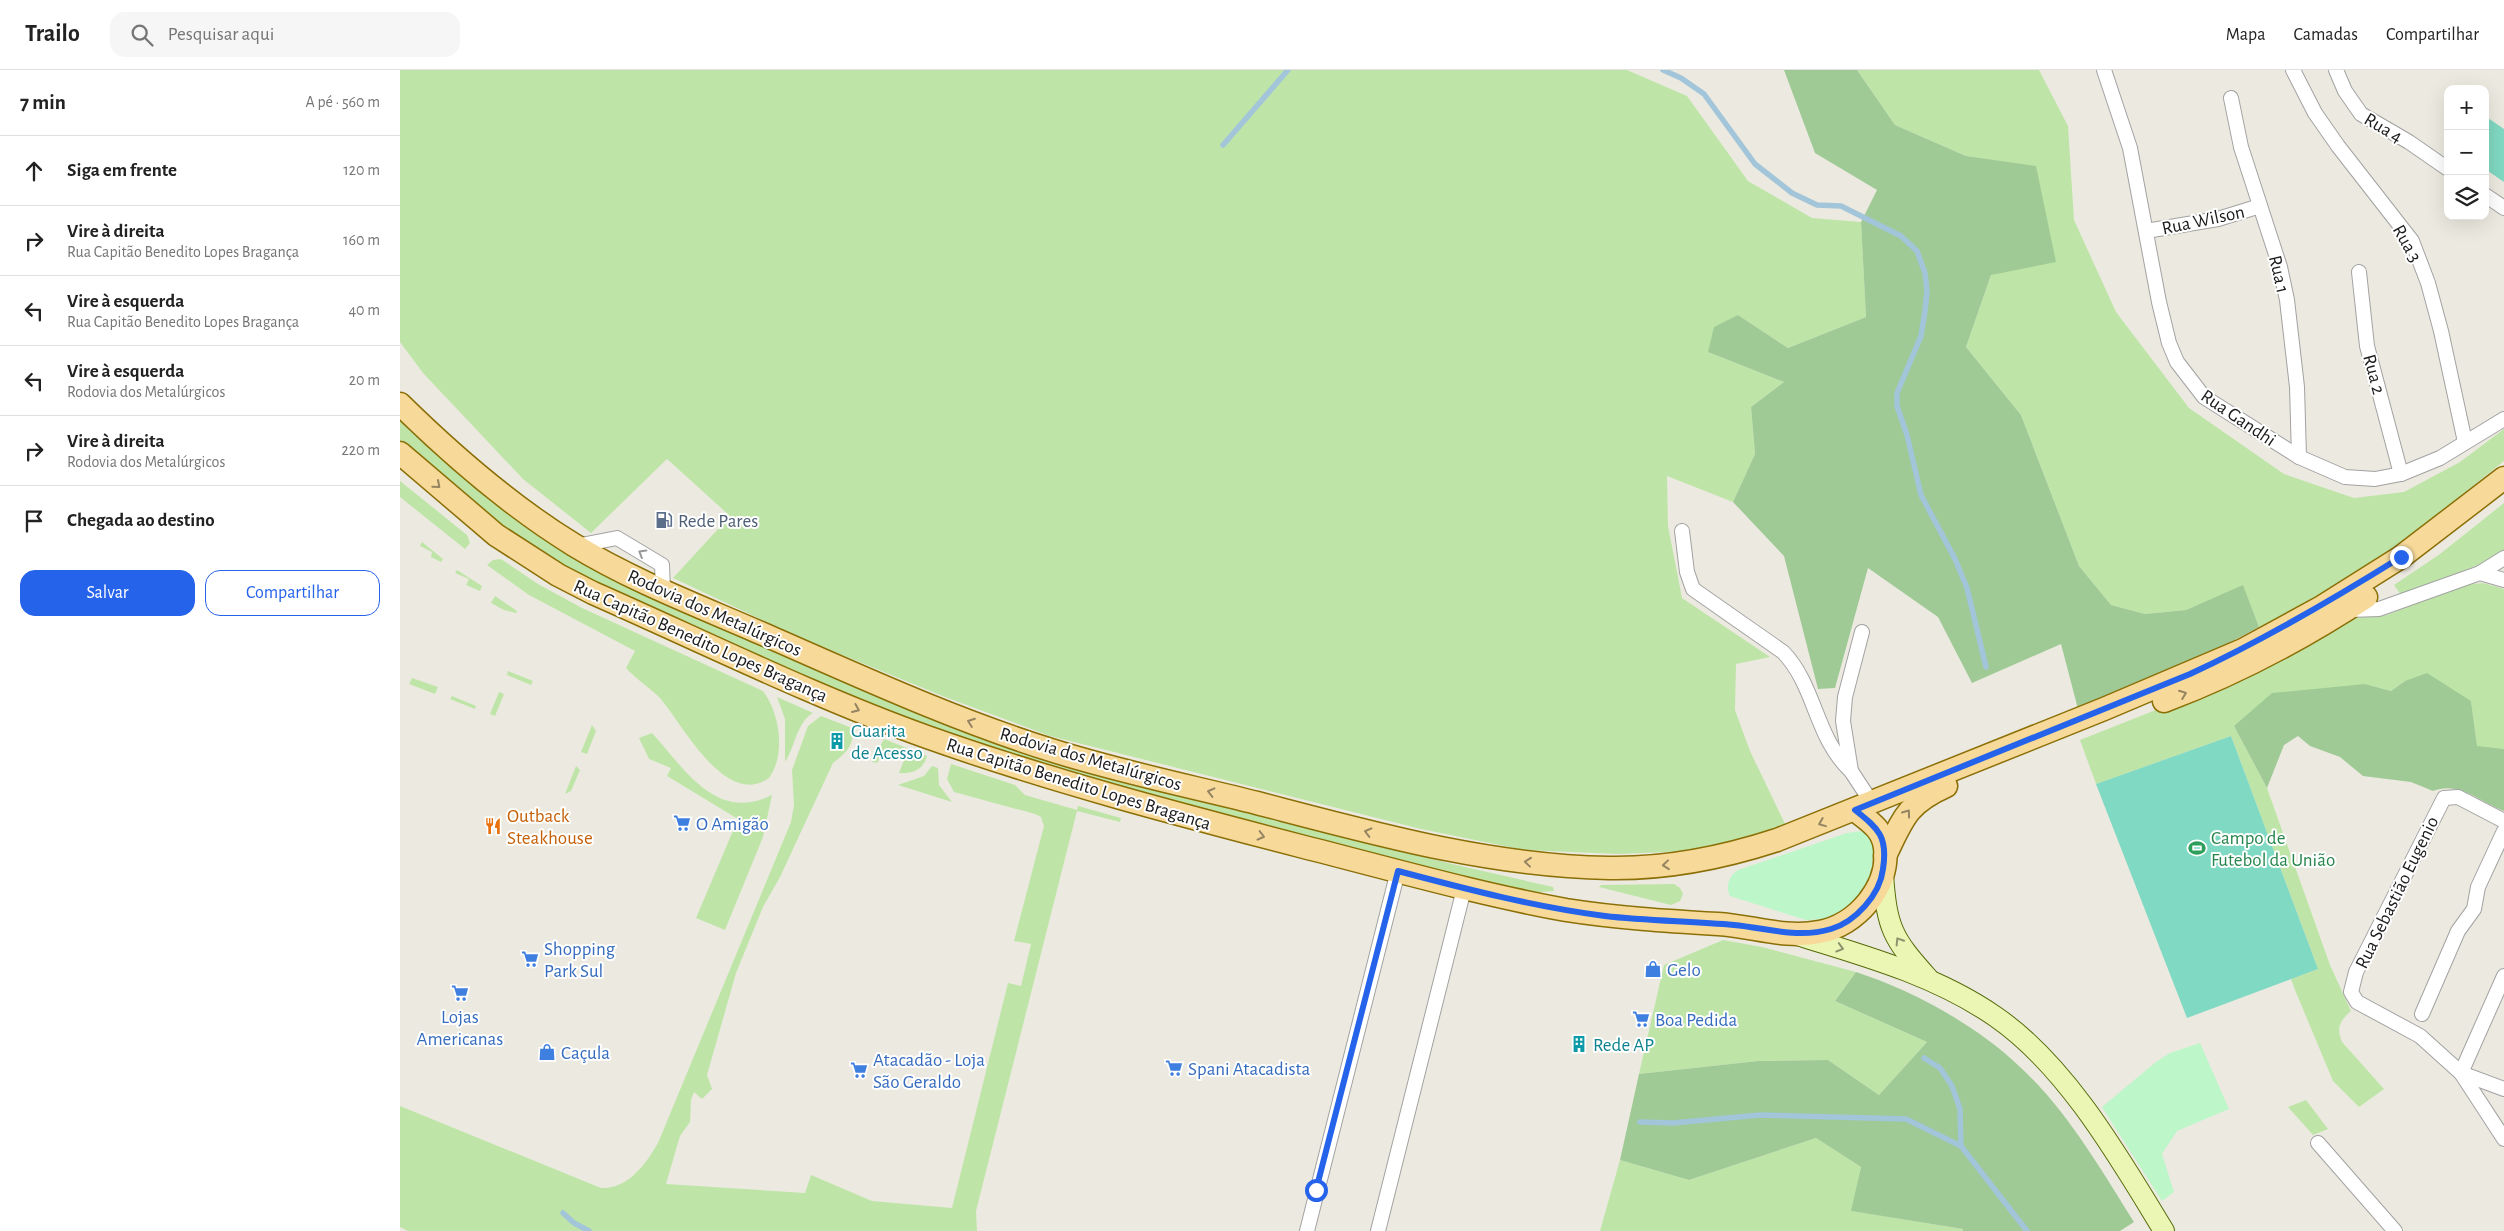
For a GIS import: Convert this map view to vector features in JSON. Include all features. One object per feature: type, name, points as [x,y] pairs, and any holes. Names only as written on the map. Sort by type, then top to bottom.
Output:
[{"type":"main road","name":"Rodovia dos Metalúrgicos","points":[[400,404],[488,483],[576,546],[663,590],[924,704],[1052,750],[1412,842],[1492,858],[1576,867],[1648,867],[1715,858],[1777,840],[2190,674],[2244,650],[2320,608],[2401,557],[2504,478]]},
{"type":"main road","name":"Rua Capitão Benedito Lopes Bragança","points":[[400,453],[496,535],[558,575],[593,593],[875,717],[927,737],[1071,784],[1464,889],[1606,916],[1735,925],[1793,934],[1857,953],[1929,979],[1998,1018],[2046,1061],[2075,1096],[2125,1168],[2164,1231]]},
{"type":"main road","points":[[1884,865],[1907,811],[1932,792],[2207,684],[2288,646],[2426,557],[2504,497]]},
{"type":"main road","points":[[1863,807],[1885,846],[1884,865]]},
{"type":"main road","name":"Rua Capitão Benedito Lopes Bragança","points":[[1793,934],[1818,933],[1845,924],[1864,909],[1884,865]]},
{"type":"main road","name":"Rua Capitão Benedito Lopes Bragança","points":[[1884,865],[1886,908],[1893,932],[1910,958],[1929,979]]},
{"type":"street","name":"Rua Gandhi","points":[[2104,70],[2130,148],[2164,325],[2177,362],[2187,378],[2204,397],[2299,457],[2345,477],[2375,478],[2401,474],[2440,458],[2504,419]]},
{"type":"street","name":"Rua 3","points":[[2293,70],[2315,113],[2328,133],[2412,241],[2428,283],[2441,331],[2465,442]]},
{"type":"street","name":"Rua 4","points":[[2336,70],[2345,91],[2361,114],[2409,142],[2444,166]]},
{"type":"street","name":"Rua 1","points":[[2231,98],[2241,147],[2280,267],[2287,300],[2297,387],[2299,457]]},
{"type":"street","points":[[2489,198],[2504,208]]},
{"type":"street","name":"Rua Wilson","points":[[2146,231],[2209,221],[2260,206]]},
{"type":"street","name":"Rua 2","points":[[2359,272],[2367,346],[2401,474]]},
{"type":"street","points":[[1682,532],[1686,572],[1693,589],[1783,652],[1793,663],[1824,736],[1839,760],[1851,771]]},
{"type":"street","points":[[2346,610],[2379,609],[2480,573],[2504,558]]},
{"type":"street","points":[[2480,573],[2504,580]]},
{"type":"street","points":[[1862,632],[1843,709],[1844,731],[1851,771],[1863,807]]},
{"type":"street","name":"Rua Sebastião Eugenio","points":[[2461,1073],[2427,1042],[2363,1006],[2353,998],[2350,992],[2356,972],[2441,801],[2448,796],[2464,799],[2504,821]]},
{"type":"street","points":[[2422,1014],[2458,931],[2474,909],[2478,887],[2504,831]]},
{"type":"street","points":[[1307,1231],[1398,871]]},
{"type":"street","points":[[1378,1231],[1464,889]]},
{"type":"street","points":[[2461,1073],[2504,976]]},
{"type":"street","points":[[2461,1073],[2504,1089]]},
{"type":"street","points":[[2461,1073],[2504,1139]]},
{"type":"street","points":[[2318,1143],[2395,1231]]},
{"type":"green space","points":[[400,70],[1627,70],[1687,96],[1748,181],[1812,218],[1861,222],[1866,317],[1788,348],[1738,315],[1708,352],[1784,382],[1751,407],[1755,454],[1733,502],[1667,476],[1668,526],[1682,598],[1770,657],[1736,664],[1735,710],[1750,751],[1786,826],[1742,841],[1688,851],[1619,854],[1524,850],[1421,829],[1050,736],[945,697],[801,638],[673,578],[730,516],[667,459],[591,533],[523,479],[423,373],[400,342]]},
{"type":"green space","points":[[1784,70],[1857,70],[1895,125],[1966,156],[2036,166],[2056,262],[1991,275],[1966,347],[2021,415],[2079,566],[2111,605],[2145,614],[2186,610],[2243,585],[2259,627],[2225,645],[2078,709],[2061,644],[1972,683],[1938,617],[1868,568],[1835,688],[1818,689],[1784,556],[1733,502],[1755,454],[1751,407],[1784,382],[1708,352],[1714,327],[1738,315],[1788,348],[1866,317],[1861,222],[1877,190],[1815,153]]},
{"type":"green space","points":[[1857,70],[2039,70],[2068,126],[2074,220],[2116,312],[2189,408],[2284,474],[2354,498],[2404,492],[2460,462],[2504,429],[2504,461],[2387,552],[2325,592],[2259,627],[2243,586],[2186,610],[2145,614],[2111,605],[2079,566],[2021,415],[1966,347],[1991,275],[2036,167],[1966,156],[1895,125]]},
{"type":"green space","points":[[2489,119],[2504,129],[2504,182],[2489,172]]},
{"type":"green space","points":[[400,417],[676,603],[1249,812],[1452,864],[1553,887],[1554,891],[1527,893],[1057,772],[877,707],[669,616],[572,571],[535,549],[493,518],[400,440]]},
{"type":"green space","points":[[400,481],[467,535],[470,543],[465,549],[400,497]]},
{"type":"green space","points":[[2504,503],[2504,564],[2483,563],[2401,595],[2394,585],[2440,554]]},
{"type":"green space","points":[[422,542],[443,559],[441,562],[431,557],[432,552],[420,546]]},
{"type":"green space","points":[[501,559],[538,584],[582,608],[763,691],[774,711],[779,734],[778,758],[769,778],[753,785],[737,782],[722,773],[707,760],[660,698],[626,668],[635,651],[529,595],[487,565],[493,560]]},
{"type":"green space","points":[[457,570],[482,586],[480,591],[466,585],[469,579],[455,573]]},
{"type":"green space","points":[[2483,583],[2504,589],[2504,749],[2477,747],[2471,701],[2405,681],[2391,691],[2365,684],[2234,726],[2267,788],[2330,965],[2351,1011],[2344,1018],[2339,1028],[2342,1042],[2384,1089],[2359,1107],[2333,1081],[2291,979],[2318,969],[2231,736],[2096,784],[2080,740],[2229,681],[2344,619],[2387,615],[2462,585]]},
{"type":"green space","points":[[495,596],[517,611],[516,613],[504,610],[491,603]]},
{"type":"green space","points":[[508,671],[533,681],[531,685],[507,675]]},
{"type":"green space","points":[[2427,673],[2471,701],[2477,746],[2504,749],[2504,811],[2461,791],[2443,789],[2433,791],[2411,782],[2363,776],[2340,757],[2310,746],[2298,736],[2284,745],[2267,788],[2234,726],[2272,693],[2365,684],[2391,691],[2405,681]]},
{"type":"green space","points":[[412,678],[438,687],[435,694],[409,684]]},
{"type":"green space","points":[[499,692],[504,694],[495,716],[490,714]]},
{"type":"green space","points":[[452,696],[476,706],[475,709],[450,699]]},
{"type":"green space","points":[[777,697],[813,713],[803,722],[785,762],[785,719]]},
{"type":"green space","points":[[821,716],[852,728],[851,744],[846,752],[833,763],[780,877],[763,907],[736,973],[707,1075],[712,1089],[702,1099],[694,1092],[691,1100],[690,1122],[680,1136],[666,1184],[805,1193],[811,1175],[872,1201],[952,1208],[1008,983],[1021,986],[1031,944],[1014,941],[1044,826],[1041,817],[1035,814],[954,792],[947,779],[951,764],[1015,785],[1025,795],[1077,810],[1078,806],[1121,818],[1120,822],[1077,811],[976,1211],[977,1231],[408,1231],[400,1227],[400,1106],[601,1188],[611,1187],[627,1180],[641,1167],[658,1143],[791,822],[794,805],[792,770],[808,726]]},
{"type":"green space","points":[[592,725],[596,731],[587,754],[581,752]]},
{"type":"green space","points":[[652,733],[690,776],[703,788],[718,797],[734,802],[752,802],[772,795],[763,837],[725,930],[696,918],[738,819],[667,776],[671,768],[649,759],[639,738]]},
{"type":"green space","name":"Campo de Futebol da União","points":[[2231,736],[2318,969],[2187,1018],[2096,784]]},
{"type":"green space","points":[[884,739],[927,756],[923,765],[913,772],[899,773],[904,760],[882,752],[877,763],[872,762]]},
{"type":"green space","points":[[576,766],[580,770],[571,791],[565,794]]},
{"type":"green space","points":[[932,766],[938,768],[939,785],[952,802],[898,785],[924,776]]},
{"type":"green space","points":[[1863,831],[1868,833],[1874,845],[1871,877],[1856,904],[1827,919],[1806,920],[1730,896],[1728,889],[1729,881],[1738,870],[1847,833]]},
{"type":"green space","points":[[1674,884],[1680,888],[1683,894],[1680,901],[1671,905],[1599,887],[1601,885]]},
{"type":"green space","points":[[1723,940],[1762,947],[1856,972],[1835,1001],[1927,1042],[1879,1095],[1828,1060],[1758,1061],[1639,1074],[1664,965]]},
{"type":"green space","points":[[1856,972],[1899,989],[1942,1010],[1983,1037],[2019,1066],[2067,1120],[2134,1222],[2120,1231],[1963,1231],[1963,1229],[1851,1211],[1861,1167],[1816,1138],[1689,1180],[1620,1160],[1639,1074],[1758,1061],[1828,1060],[1879,1095],[1927,1042],[1835,1001]]},
{"type":"green space","points":[[2200,1043],[2229,1109],[2177,1131],[2162,1154],[2174,1192],[2162,1201],[2102,1107],[2156,1062],[2170,1053]]},
{"type":"green space","points":[[2306,1100],[2328,1129],[2313,1135],[2288,1107]]},
{"type":"green space","points":[[1816,1138],[1861,1167],[1852,1211],[1963,1229],[1963,1231],[1600,1231],[1620,1160],[1689,1180]]},
{"type":"waterway","points":[[1223,145],[1288,70]]},
{"type":"waterway","points":[[1663,70],[1681,78],[1704,94],[1755,164],[1792,193],[1817,205],[1841,206],[1901,236],[1917,251],[1925,273],[1927,291],[1925,311],[1921,336],[1897,393],[1897,406],[1907,435],[1921,495],[1955,559],[1967,588],[1986,667]]},
{"type":"waterway","points":[[1924,1058],[1940,1068],[1952,1086],[1960,1109],[1961,1146],[2027,1231]]},
{"type":"waterway","points":[[1640,1122],[1673,1123],[1760,1115],[1906,1119],[1961,1146]]},
{"type":"waterway","points":[[563,1213],[574,1223],[589,1231]]},
{"type":"place","name":"Rede Pares","points":[[664,520]]},
{"type":"place","name":"Guarita de Acesso","points":[[837,741]]},
{"type":"place","name":"O Amigão","points":[[682,823]]},
{"type":"place","name":"Outback Steakhouse","points":[[493,826]]},
{"type":"place","name":"Campo de Futebol da União","points":[[2197,848]]},
{"type":"place","name":"Shopping Park Sul","points":[[530,959]]},
{"type":"place","name":"Gelo","points":[[1653,969]]},
{"type":"place","name":"Lojas Americanas","points":[[460,993]]},
{"type":"place","name":"Boa Pedida","points":[[1641,1019]]},
{"type":"place","name":"Rede AP","points":[[1579,1044]]},
{"type":"place","name":"Caçula","points":[[547,1052]]},
{"type":"place","name":"Spani Atacadista","points":[[1174,1068]]},
{"type":"place","name":"Atacadão - Loja São Geraldo","points":[[859,1070]]},
{"type":"route","points":[[1316,1190],[1398,871],[1464,889],[1565,910],[1606,916],[1735,925],[1793,934],[1818,933],[1833,929],[1845,924],[1864,909],[1883,875],[1885,846],[1881,835],[1875,826],[1855,810],[2104,710],[2244,650],[2320,608],[2401,557]]}]
